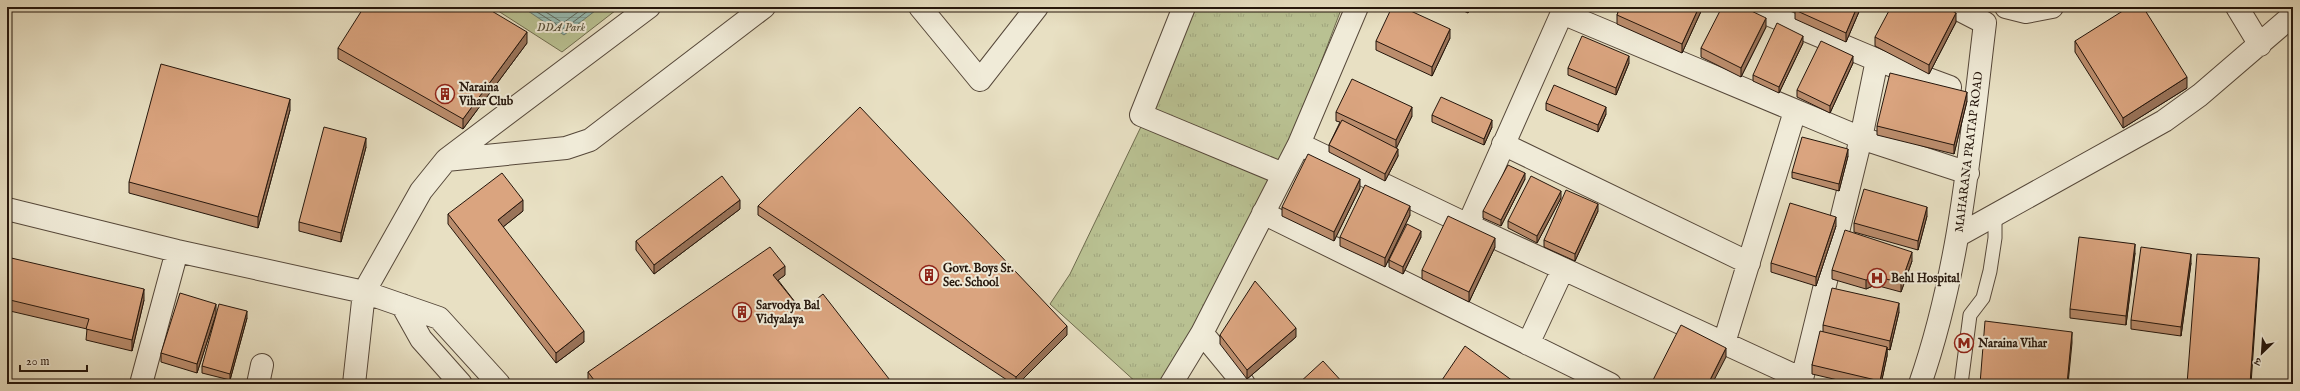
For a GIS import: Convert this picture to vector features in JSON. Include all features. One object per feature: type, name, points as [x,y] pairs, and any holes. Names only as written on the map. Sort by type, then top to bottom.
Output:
[{"type":"street","points":[[354,384],[364,292],[421,191],[446,160],[649,7]]},
{"type":"street","points":[[446,160],[566,148],[590,140],[764,7]]},
{"type":"street","points":[[920,7],[980,80],[1037,7]]},
{"type":"street","points":[[1184,7],[1141,114],[1283,174]]},
{"type":"street","points":[[1171,384],[1202,333],[1299,144],[1357,7]]},
{"type":"street","points":[[1751,7],[1877,60],[1950,87]]},
{"type":"street","name":"MAHARANA PRATAP ROAD","points":[[1920,384],[1929,360],[1959,235],[1987,15],[1954,7]]},
{"type":"street","points":[[2006,7],[2026,12],[2052,7]]},
{"type":"street","points":[[2237,7],[2260,45]]},
{"type":"street","points":[[1468,225],[1563,10],[1860,138],[1968,173]]},
{"type":"street","points":[[1959,235],[2164,121],[2200,95],[2260,45],[2293,15]]},
{"type":"street","points":[[1299,144],[1468,225],[1802,379],[1860,138],[1877,60]]},
{"type":"street","points":[[1724,343],[1795,111]]},
{"type":"street","points":[[1504,144],[1748,263]]},
{"type":"street","points":[[7,209],[177,251],[364,292],[439,318],[499,384]]},
{"type":"street","points":[[1263,213],[1610,384]]},
{"type":"street","points":[[141,384],[177,251]]},
{"type":"street","points":[[1528,344],[1563,269]]},
{"type":"street","points":[[402,305],[421,339],[461,384]]},
{"type":"street","points":[[1202,333],[1244,384]]},
{"type":"lane","points":[[1961,384],[1970,315],[1983,298],[1990,271],[1995,238],[1995,215]]},
{"type":"green space","name":"DDA Park","points":[[492,7],[620,7],[562,52]]},
{"type":"green space","points":[[1181,7],[1342,7],[1290,144],[1199,331],[1161,384],[1138,384],[1050,304],[1070,274],[1150,108]]},
{"type":"water","points":[[522,7],[600,7],[564,35]]},
{"type":"building","name":"Naraina Vihar Club","points":[[364,7],[485,7],[527,32],[463,119],[338,48]]},
{"type":"building","points":[[1392,7],[1402,7],[1450,29],[1432,67],[1376,41]]},
{"type":"building","points":[[1620,7],[1699,7],[1682,44],[1617,15]]},
{"type":"building","points":[[1722,7],[1743,7],[1766,18],[1741,68],[1701,48]]},
{"type":"building","points":[[1796,7],[1857,7],[1846,33],[1795,10]]},
{"type":"building","points":[[1891,7],[1945,7],[1956,13],[1929,65],[1875,37]]},
{"type":"building","points":[[2129,7],[2143,7],[2187,77],[2123,118],[2075,41]]},
{"type":"building","points":[[1777,23],[1803,36],[1779,87],[1753,75]]},
{"type":"building","points":[[1582,36],[1629,56],[1616,88],[1568,68]]},
{"type":"building","points":[[1821,41],[1853,56],[1830,106],[1797,90]]},
{"type":"building","points":[[161,64],[290,99],[258,217],[129,182]]},
{"type":"building","points":[[1890,73],[1967,92],[1954,145],[1877,126]]},
{"type":"building","points":[[1352,79],[1412,107],[1396,140],[1336,112]]},
{"type":"building","points":[[1554,85],[1606,107],[1598,125],[1546,103]]},
{"type":"building","points":[[1441,97],[1492,120],[1484,139],[1432,115]]},
{"type":"building","name":"Govt. Boys Sr. Sec. School","points":[[860,107],[1067,326],[1016,377],[758,206]]},
{"type":"building","points":[[1342,120],[1398,149],[1385,174],[1329,145]]},
{"type":"building","points":[[324,127],[366,138],[341,233],[299,222]]},
{"type":"building","points":[[1802,137],[1848,149],[1839,184],[1792,172]]},
{"type":"building","points":[[1308,154],[1360,179],[1334,232],[1282,207]]},
{"type":"building","points":[[1508,165],[1525,173],[1501,220],[1483,211]]},
{"type":"building","points":[[502,173],[523,200],[498,220],[584,331],[556,353],[448,214]]},
{"type":"building","points":[[722,176],[740,200],[654,265],[636,241]]},
{"type":"building","points":[[1531,176],[1561,191],[1537,236],[1508,221]]},
{"type":"building","points":[[1365,185],[1410,206],[1385,258],[1340,237]]},
{"type":"building","points":[[1864,189],[1927,207],[1918,241],[1854,223]]},
{"type":"building","points":[[1566,190],[1598,204],[1575,254],[1544,240]]},
{"type":"building","points":[[1790,203],[1836,217],[1816,277],[1771,263]]},
{"type":"building","points":[[1448,216],[1495,238],[1469,292],[1422,270]]},
{"type":"building","points":[[1407,224],[1421,231],[1403,267],[1389,260]]},
{"type":"building","points":[[1845,230],[1912,252],[1901,283],[1875,276],[1866,280],[1832,270]]},
{"type":"building","points":[[2079,237],[2135,244],[2126,316],[2070,309]]},
{"type":"building","name":"Sarvodya Bal Vidyalaya","points":[[770,247],[785,266],[773,275],[802,311],[823,294],[893,384],[597,384],[588,372]]},
{"type":"building","points":[[2141,247],[2191,254],[2181,327],[2131,320]]},
{"type":"building","points":[[2197,254],[2259,258],[2250,384],[2187,384]]},
{"type":"building","points":[[7,257],[144,289],[132,340],[86,329],[89,319],[10,300],[7,311]]},
{"type":"building","points":[[1255,281],[1296,328],[1247,370],[1220,335]]},
{"type":"building","points":[[1832,288],[1899,303],[1890,341],[1823,325]]},
{"type":"building","points":[[180,293],[216,304],[197,364],[161,353]]},
{"type":"building","points":[[219,304],[247,311],[230,374],[202,366]]},
{"type":"building","points":[[1985,321],[2072,332],[2067,384],[1980,384]]},
{"type":"building","points":[[1681,325],[1726,348],[1708,384],[1656,384],[1652,382]]},
{"type":"building","points":[[1820,331],[1887,347],[1880,381],[1812,365]]},
{"type":"building","points":[[1465,346],[1517,384],[1447,384],[1442,380]]},
{"type":"building","points":[[1323,361],[1344,384],[1298,384]]},
{"type":"place","name":"Naraina Vihar Club","points":[[445,94]]},
{"type":"place","name":"Govt. Boys Sr. Sec. School","points":[[929,275]]},
{"type":"place","name":"Behl Hospital","points":[[1877,278]]},
{"type":"place","name":"Sarvodya Bal Vidyalaya","points":[[742,312]]},
{"type":"place","name":"Naraina Vihar","points":[[1964,343]]}]
